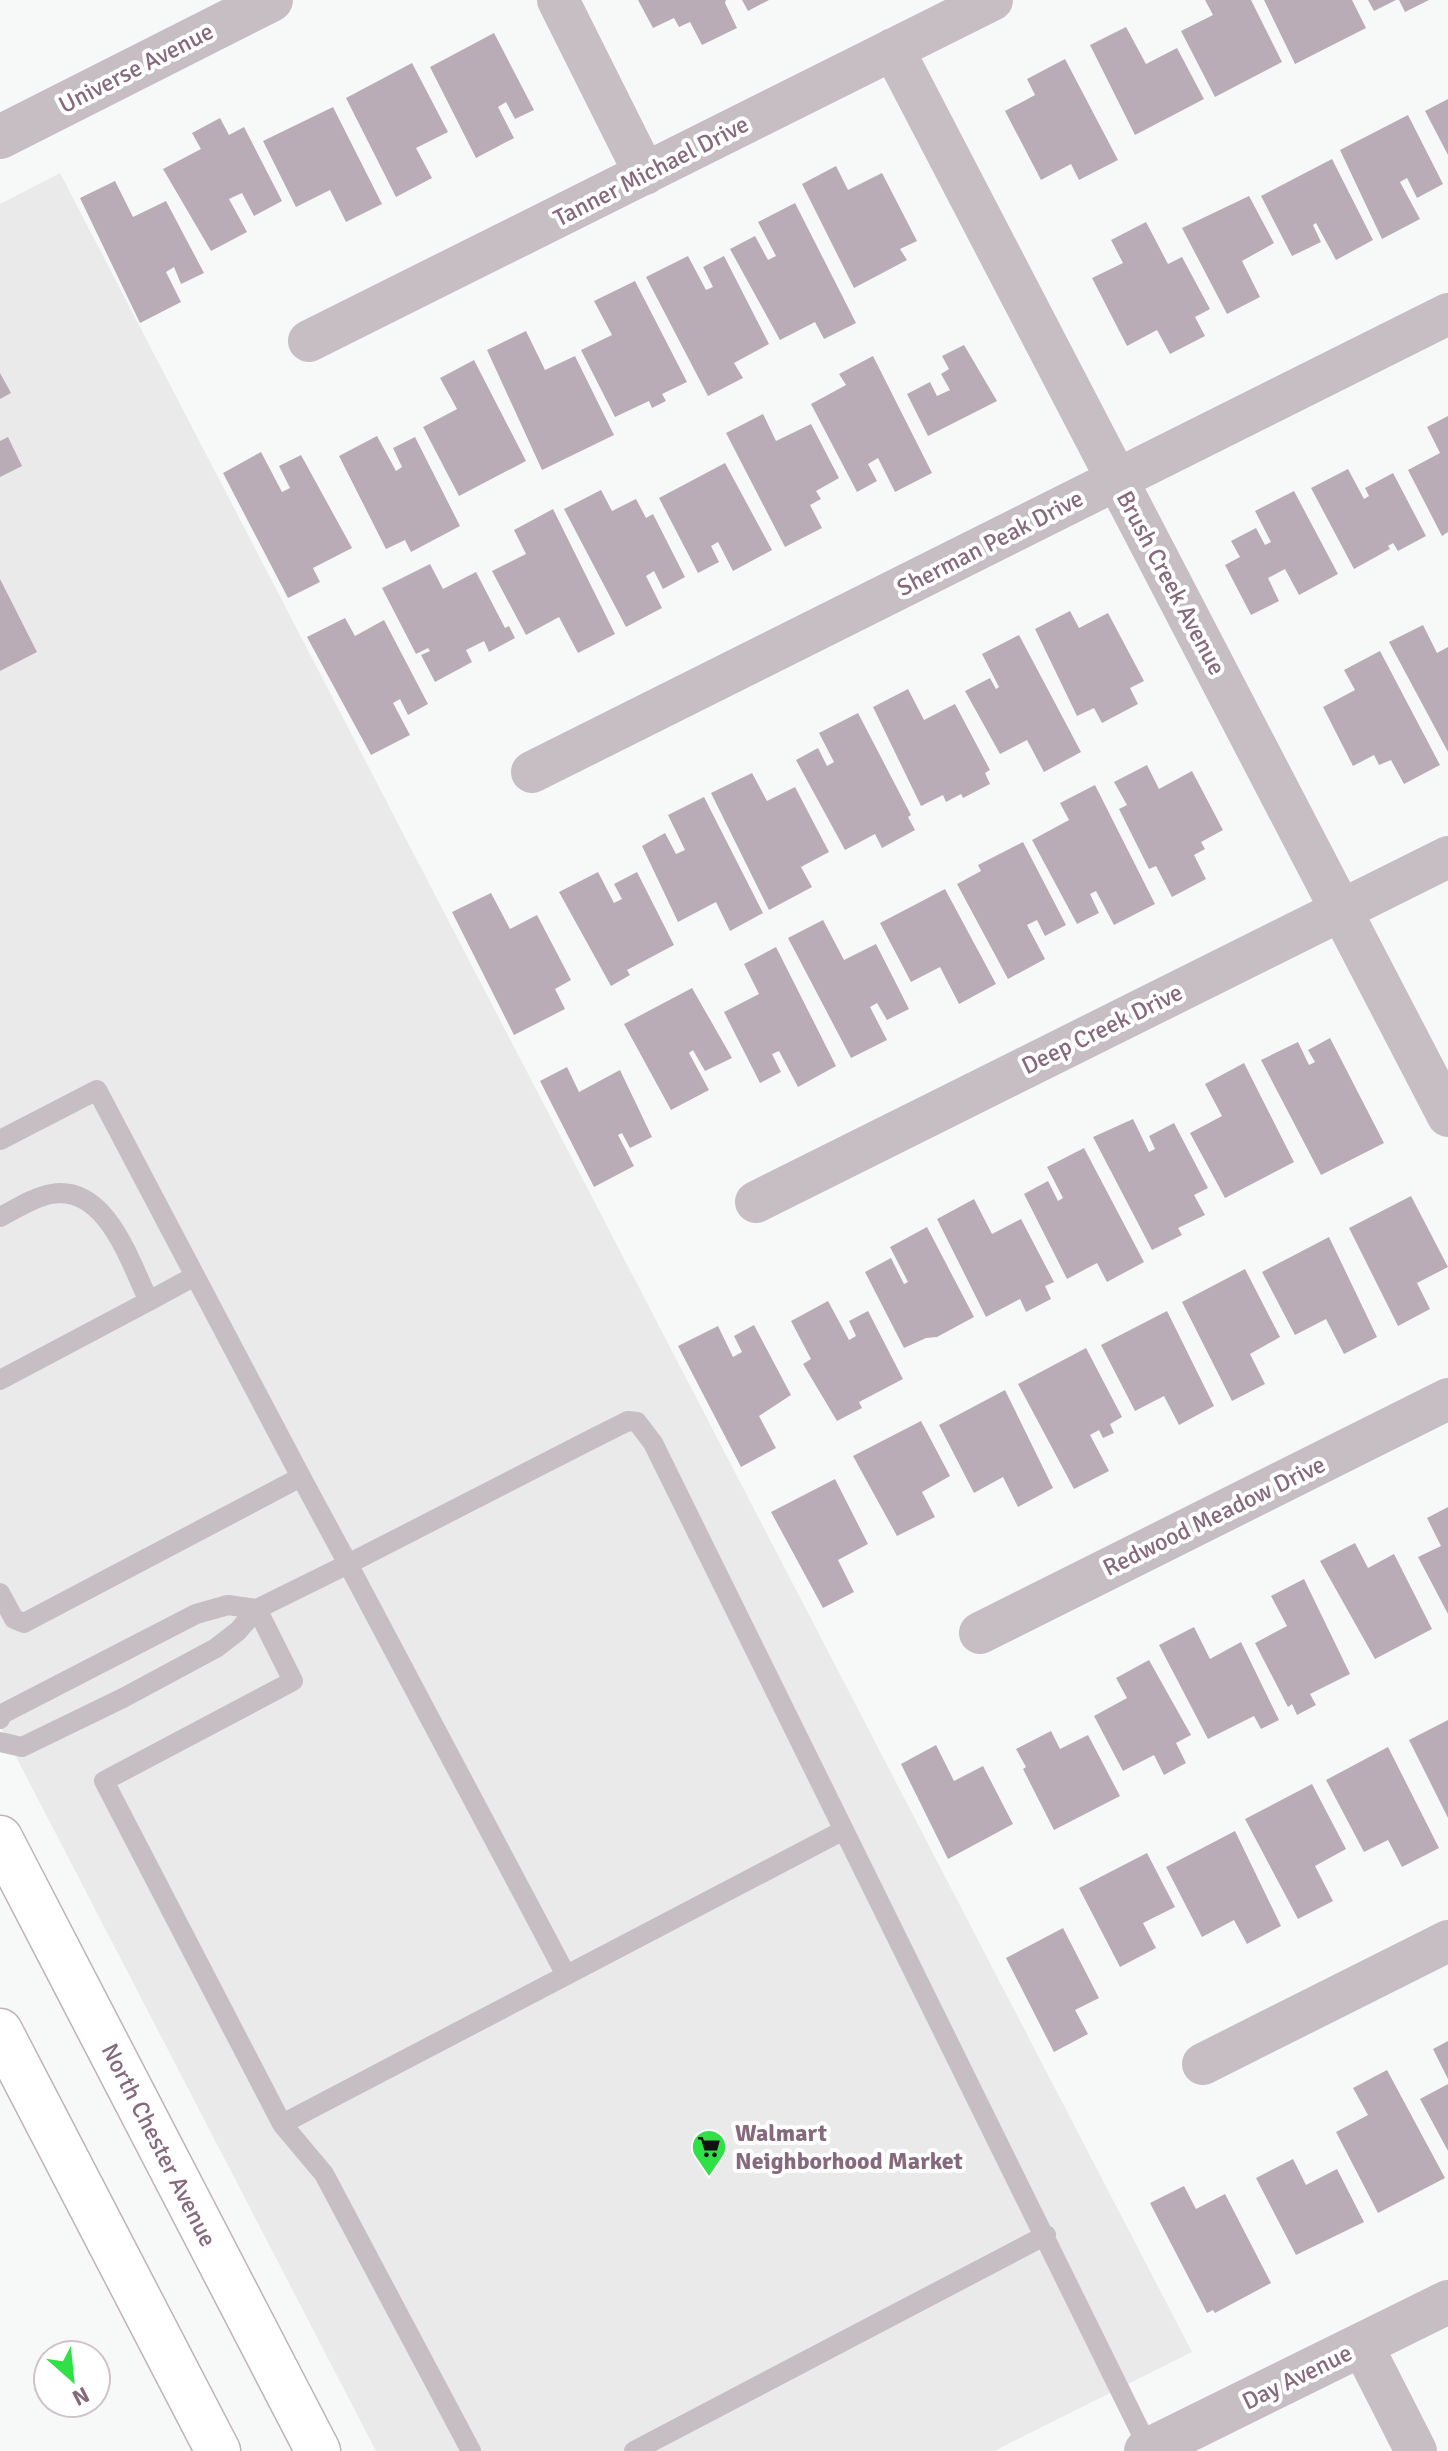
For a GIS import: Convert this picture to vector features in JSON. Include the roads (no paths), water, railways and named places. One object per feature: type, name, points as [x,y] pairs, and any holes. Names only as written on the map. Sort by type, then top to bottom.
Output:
[{"type":"main road","name":"North Chester Avenue","points":[[0,1838],[318,2451]]},
{"type":"main road","points":[[0,1887],[68,1968]]},
{"type":"main road","points":[[0,2031],[218,2451]]},
{"type":"street","name":"Universe Avenue","points":[[0,137],[271,0]]},
{"type":"street","points":[[558,0],[645,174]]},
{"type":"street","name":"Tanner Michael Drive","points":[[309,341],[992,0]]},
{"type":"street","name":"Brush Creek Avenue","points":[[893,49],[1448,1116]]},
{"type":"street","name":"Sherman Peak Drive","points":[[532,772],[1448,314]]},
{"type":"street","name":"Deep Creek Drive","points":[[756,1202],[1448,857]]},
{"type":"street","name":"Redwood Meadow Drive","points":[[980,1633],[1448,1399]]},
{"type":"street","points":[[1203,2064],[1448,1941]]},
{"type":"street","name":"Day Avenue","points":[[1148,2450],[1448,2302]]},
{"type":"street","points":[[1362,2345],[1416,2451]]},
{"type":"lane","points":[[0,1140],[97,1090],[566,1975]]},
{"type":"lane","points":[[0,1217],[50,1194],[70,1193],[86,1199],[101,1212],[119,1240],[149,1301]]},
{"type":"lane","points":[[0,1380],[195,1276]]},
{"type":"lane","points":[[0,1742],[22,1747],[123,1698],[216,1648],[238,1631],[257,1609],[628,1421],[637,1422],[653,1443],[842,1831],[1046,2235],[1148,2450]]},
{"type":"lane","points":[[0,1593],[14,1619],[24,1623],[301,1477]]},
{"type":"lane","points":[[0,1719],[2,1714],[196,1614],[228,1605],[257,1609]]},
{"type":"lane","points":[[257,1609],[293,1681],[104,1781],[282,2124],[324,2174],[471,2451]]},
{"type":"lane","points":[[282,2124],[842,1831]]},
{"type":"lane","points":[[634,2451],[1046,2235]]},
{"type":"place","name":"Walmart Neighborhood Market","points":[[709,2178]]}]
